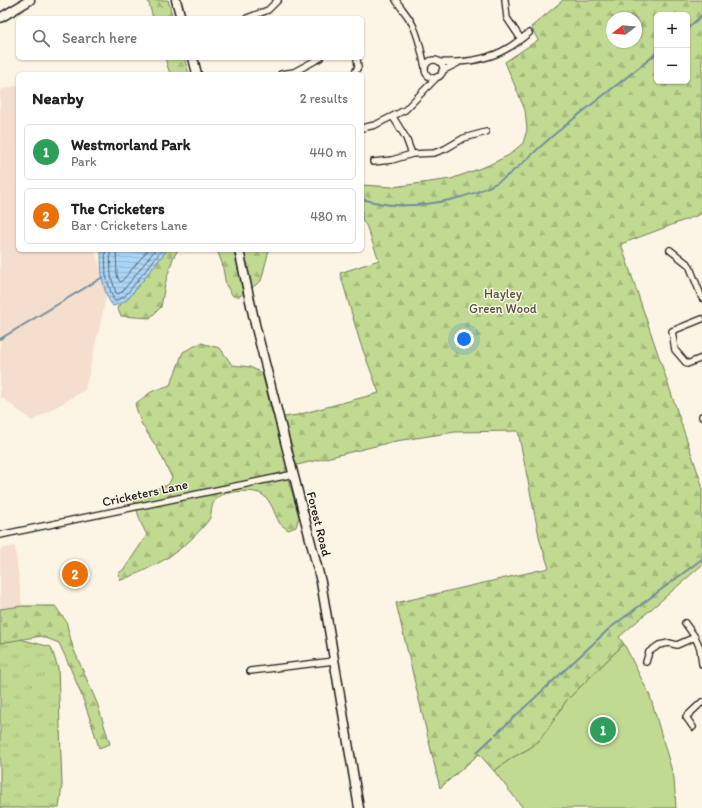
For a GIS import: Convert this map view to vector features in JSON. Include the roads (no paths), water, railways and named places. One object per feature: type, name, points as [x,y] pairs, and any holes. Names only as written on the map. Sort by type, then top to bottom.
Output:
[{"type":"main road","points":[[0,18],[30,0]]},
{"type":"main road","points":[[176,0],[180,16]]},
{"type":"main road","points":[[194,60],[196,72]]},
{"type":"main road","name":"Forest Road","points":[[239,252],[255,324],[321,582],[359,808]]},
{"type":"street","points":[[253,16],[268,10],[278,0]]},
{"type":"street","points":[[396,0],[412,23],[421,48],[426,74],[421,93]]},
{"type":"street","points":[[505,0],[507,18],[521,39]]},
{"type":"street","points":[[425,67],[429,62],[460,62],[486,58],[507,48],[529,33]]},
{"type":"street","points":[[421,48],[428,58],[439,62]]},
{"type":"street","points":[[296,72],[317,60]]},
{"type":"street","points":[[355,72],[358,67],[357,60]]},
{"type":"street","points":[[439,62],[442,71]]},
{"type":"street","points":[[364,128],[375,125],[405,110],[441,74],[442,71],[460,62]]},
{"type":"street","points":[[426,74],[431,78],[437,77]]},
{"type":"street","points":[[393,117],[406,138],[412,154]]},
{"type":"street","points":[[373,162],[392,160],[412,154],[434,153],[445,149],[464,138],[486,132]]},
{"type":"street","points":[[670,250],[689,265],[702,298]]},
{"type":"street","points":[[702,319],[672,331],[675,350],[687,364],[702,358]]},
{"type":"street","name":"Cricketers Lane","points":[[0,534],[294,474]]},
{"type":"street","points":[[685,623],[695,637],[700,648],[702,664]]},
{"type":"street","points":[[646,662],[649,652],[658,645],[669,643],[677,645],[695,637]]},
{"type":"street","points":[[250,671],[334,661]]},
{"type":"street","points":[[693,727],[683,718],[702,702]]},
{"type":"water","points":[[101,252],[165,252],[128,299],[120,304],[113,306],[109,300],[104,286]]},
{"type":"waterway","points":[[690,26],[702,15]]},
{"type":"waterway","points":[[364,200],[387,204],[408,205],[435,203],[462,197],[487,188],[515,170],[553,135],[654,55]]},
{"type":"waterway","points":[[0,339],[103,277]]},
{"type":"waterway","points":[[496,734],[610,628],[702,559]]},
{"type":"waterway","points":[[477,752],[493,737]]},
{"type":"place","name":"The Cricketers","points":[[75,574]]},
{"type":"place","name":"Westmorland Park","points":[[603,730]]},
{"type":"park label","name":"Hayley Green Wood","points":[[503,300]]}]
